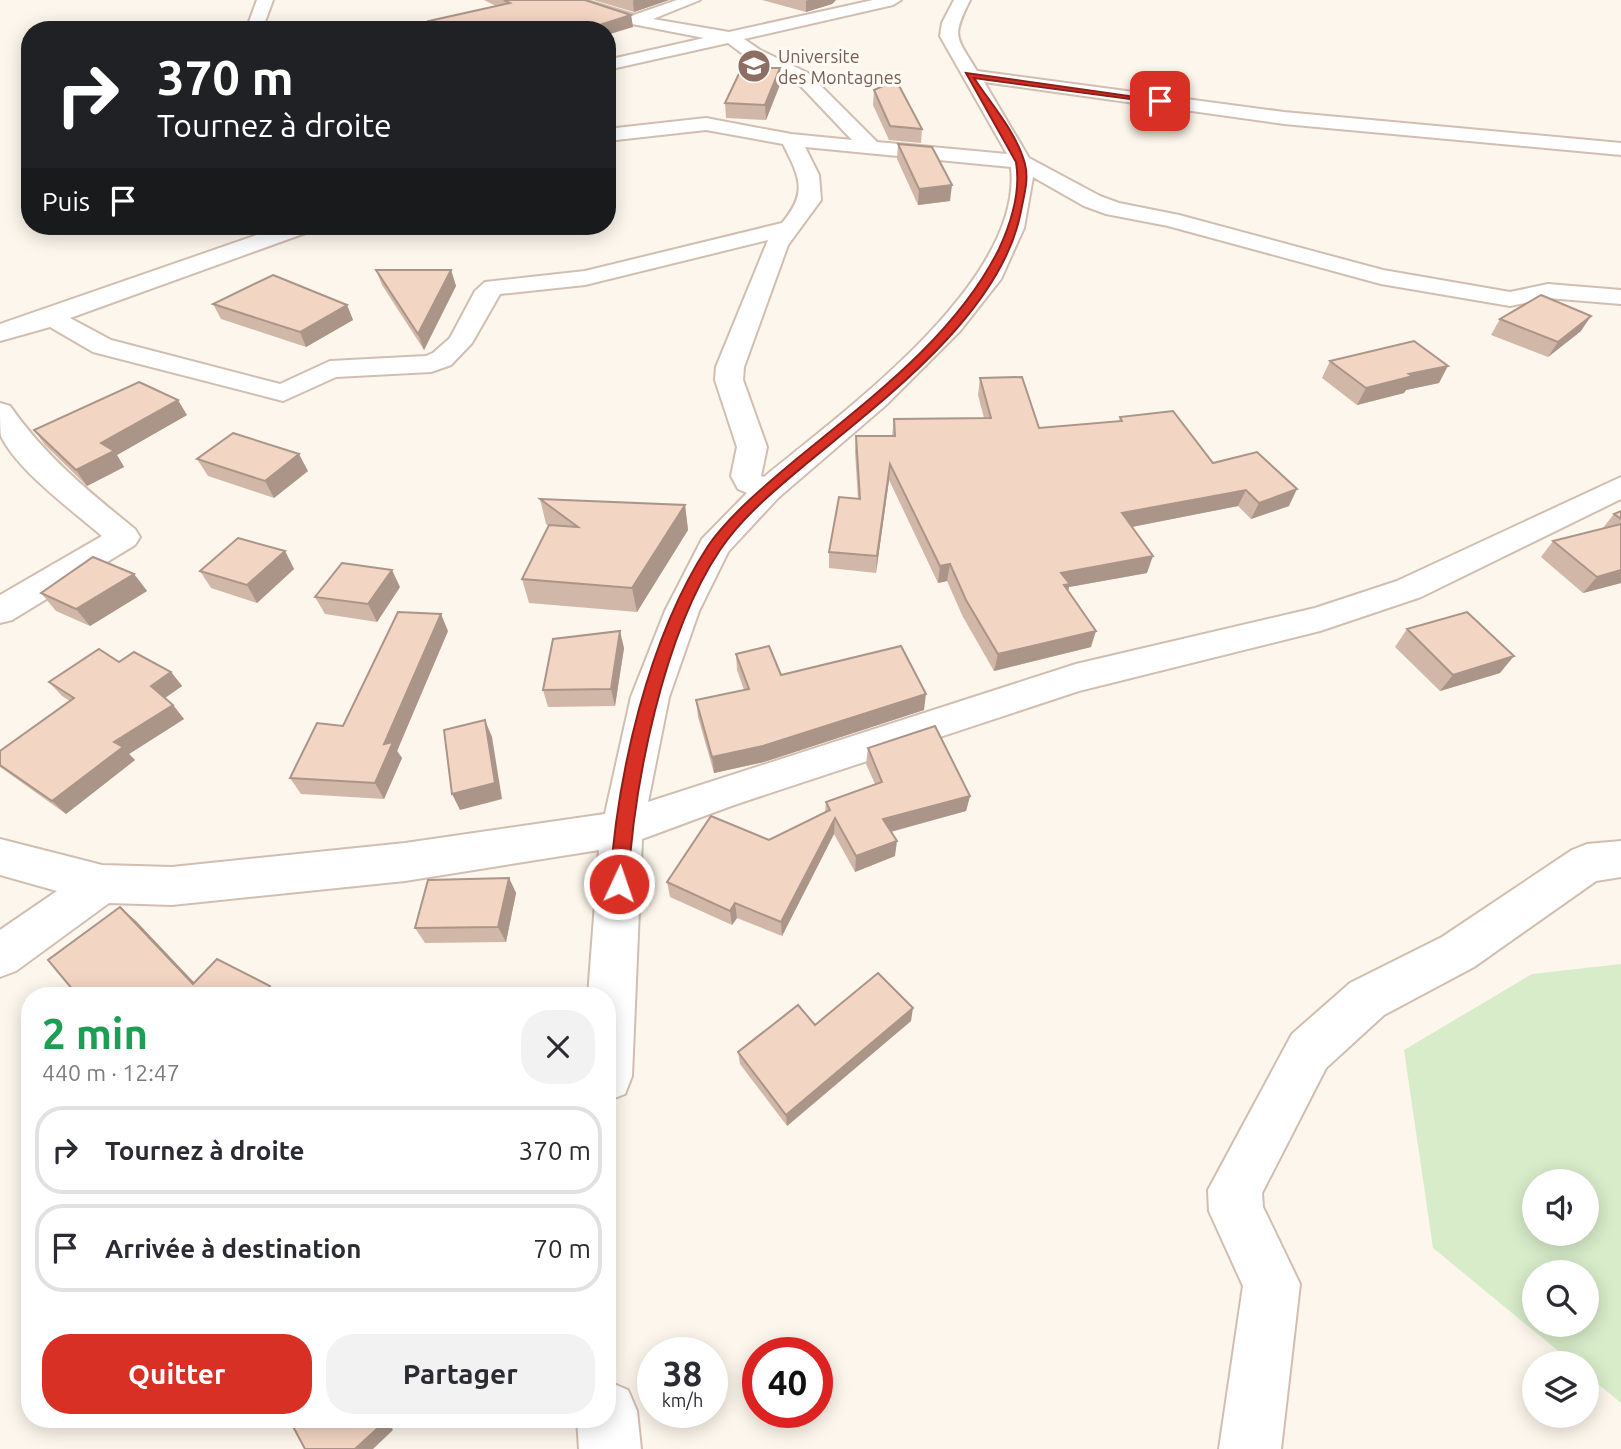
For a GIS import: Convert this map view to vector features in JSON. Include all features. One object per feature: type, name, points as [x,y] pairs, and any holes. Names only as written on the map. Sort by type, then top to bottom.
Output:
[{"type":"street","points":[[257,21],[265,0]]},
{"type":"street","points":[[568,0],[633,20],[732,38],[754,54],[802,77],[872,149]]},
{"type":"street","points":[[633,20],[692,0]]},
{"type":"street","points":[[616,63],[893,0]]},
{"type":"street","points":[[612,987],[622,829],[650,697],[682,611],[714,547],[767,491],[876,399],[951,326],[989,279],[1013,228],[1023,178],[1021,162],[1001,124],[968,75],[948,36],[950,23],[962,0]]},
{"type":"street","points":[[968,75],[1051,84],[1284,118],[1621,149]]},
{"type":"street","points":[[616,134],[706,124],[791,140],[1021,162],[1092,201],[1114,209],[1171,220],[1393,279],[1510,299],[1548,291],[1621,297]]},
{"type":"street","points":[[767,491],[749,482],[746,476],[752,447],[729,380],[730,368],[777,244],[810,200],[809,175],[791,140]]},
{"type":"street","points":[[46,319],[56,320],[102,346],[283,393],[323,370],[431,364],[441,360],[456,349],[487,291],[494,287],[585,278],[786,229]]},
{"type":"street","points":[[0,334],[278,235]]},
{"type":"street","points":[[0,412],[22,445],[56,481],[124,537],[0,611]]},
{"type":"street","points":[[0,857],[102,884],[172,886],[405,862],[622,829],[723,792],[1076,678],[1320,619],[1409,589],[1621,488]]},
{"type":"street","points":[[1250,1449],[1272,1284],[1236,1212],[1235,1190],[1309,1051],[1367,999],[1458,952],[1587,863],[1621,859]]},
{"type":"street","points":[[0,956],[102,884]]},
{"type":"street","points":[[608,1428],[610,1449]]},
{"type":"green space","points":[[1621,964],[1621,1403],[1599,1385],[1599,1351],[1558,1351],[1541,1337],[1599,1337],[1599,1260],[1522,1260],[1522,1321],[1433,1248],[1404,1050],[1532,974]]},
{"type":"building","points":[[504,0],[585,0],[631,15],[612,21],[429,21],[510,3]]},
{"type":"building","points":[[745,61],[762,68],[780,68],[765,105],[725,103]]},
{"type":"building","points":[[896,80],[922,129],[890,126],[874,90]]},
{"type":"building","points":[[898,144],[932,147],[952,185],[919,189]]},
{"type":"building","points":[[376,270],[451,270],[418,334]]},
{"type":"building","points":[[273,275],[347,305],[300,332],[213,304]]},
{"type":"building","points":[[1541,295],[1591,316],[1558,342],[1500,319]]},
{"type":"building","points":[[1414,341],[1448,366],[1409,374],[1413,376],[1366,388],[1330,361]]},
{"type":"building","points":[[1022,377],[1039,428],[1122,421],[1120,417],[1173,411],[1213,463],[1257,452],[1297,489],[1259,503],[1246,490],[1122,513],[1153,556],[1061,573],[1070,584],[1064,585],[1096,631],[998,654],[966,600],[950,564],[940,566],[890,464],[877,556],[829,552],[839,497],[860,499],[856,436],[895,436],[894,419],[991,418],[980,378]]},
{"type":"building","points":[[139,382],[178,400],[101,443],[114,451],[76,470],[34,430]]},
{"type":"building","points":[[233,433],[299,454],[265,481],[197,459]]},
{"type":"building","points":[[540,499],[685,505],[632,588],[522,579],[549,525],[578,527]]},
{"type":"building","points":[[1621,524],[1621,570],[1597,577],[1553,541]]},
{"type":"building","points":[[238,538],[285,551],[247,585],[200,571]]},
{"type":"building","points":[[93,557],[134,574],[76,609],[41,593]]},
{"type":"building","points":[[342,563],[392,570],[368,604],[315,597]]},
{"type":"building","points":[[398,612],[441,614],[384,744],[393,742],[375,783],[290,778],[317,723],[343,726]]},
{"type":"building","points":[[1467,612],[1514,656],[1453,675],[1407,629]]},
{"type":"building","points":[[620,631],[611,689],[543,690],[553,639]]},
{"type":"building","points":[[769,646],[781,675],[901,646],[926,694],[763,746],[712,757],[696,700],[749,689],[736,654]]},
{"type":"building","points":[[99,649],[119,662],[134,652],[171,672],[151,686],[173,705],[114,742],[123,747],[52,801],[0,765],[0,751],[74,698],[49,682]]},
{"type":"building","points":[[485,720],[495,783],[452,794],[444,730]]},
{"type":"building","points":[[935,726],[970,796],[883,819],[897,841],[856,856],[835,818],[781,922],[735,903],[730,911],[667,882],[711,816],[769,840],[830,810],[826,802],[882,782],[868,748]]},
{"type":"building","points":[[509,878],[498,927],[415,928],[428,880]]},
{"type":"building","points":[[120,907],[193,984],[217,959],[270,986],[70,987],[48,960]]},
{"type":"building","points":[[878,973],[913,1008],[786,1115],[738,1052],[798,1005],[815,1025]]},
{"type":"building","points":[[294,1428],[378,1428],[355,1449],[305,1449]]},
{"type":"place","name":"Universite des Montagnes","points":[[754,66]]},
{"type":"route","points":[[619,884],[622,829],[650,697],[682,611],[714,547],[767,491],[876,399],[951,326],[989,279],[1013,228],[1023,178],[1021,162],[1001,124],[968,75],[1051,84],[1160,101]]}]
